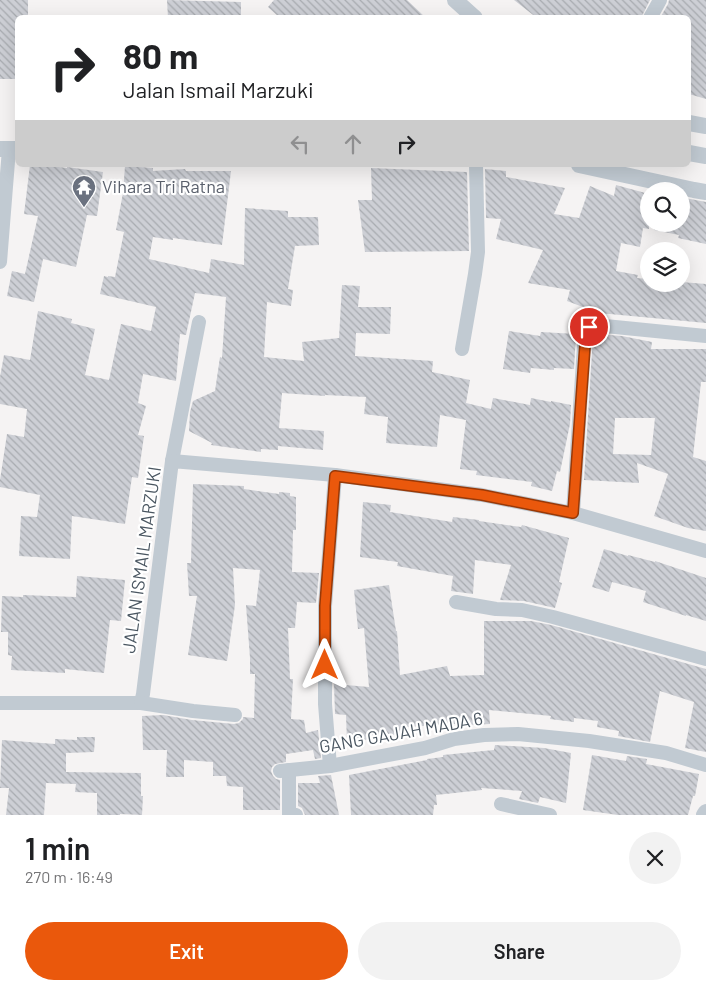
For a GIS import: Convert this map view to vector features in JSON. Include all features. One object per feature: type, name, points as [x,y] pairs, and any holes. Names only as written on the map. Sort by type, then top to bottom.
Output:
[{"type":"street","points":[[455,0],[472,15]]},
{"type":"street","points":[[652,15],[660,0]]},
{"type":"street","points":[[691,122],[706,126]]},
{"type":"street","points":[[0,262],[9,149]]},
{"type":"street","points":[[691,154],[706,156]]},
{"type":"street","points":[[462,349],[478,252],[476,167]]},
{"type":"street","points":[[588,167],[706,192]]},
{"type":"street","points":[[172,461],[199,322]]},
{"type":"street","points":[[573,513],[586,331],[589,327],[594,325],[706,336]]},
{"type":"street","name":"JALAN ISMAIL MARZUKI","points":[[141,703],[172,461],[335,476],[482,495],[573,513],[706,551]]},
{"type":"street","points":[[330,766],[325,704],[325,606],[335,476]]},
{"type":"street","points":[[456,602],[496,609],[522,610],[553,617],[706,659]]},
{"type":"street","points":[[0,703],[141,703],[236,715]]},
{"type":"street","name":"GANG GAJAH MADA 6","points":[[296,815],[289,814],[284,771],[330,766],[425,748],[454,739],[484,735],[518,734],[589,741],[666,753],[706,765]]},
{"type":"street","points":[[501,804],[550,815]]},
{"type":"building","points":[[0,0],[28,0],[28,15],[15,15],[15,79],[0,79]]},
{"type":"building","points":[[167,0],[241,2],[241,15],[168,15]]},
{"type":"building","points":[[274,0],[407,0],[423,15],[277,15],[268,7]]},
{"type":"building","points":[[514,0],[650,0],[642,15],[533,15]]},
{"type":"building","points":[[669,0],[706,0],[706,99],[691,95],[691,15],[662,15]]},
{"type":"building","points":[[30,167],[67,167],[103,172],[97,216],[87,215],[76,267],[43,259],[34,302],[7,296],[12,271],[25,274],[38,216],[24,214]]},
{"type":"building","points":[[125,167],[153,168],[153,171],[185,169],[186,171],[231,171],[222,245],[153,237],[149,259],[209,273],[211,259],[244,265],[245,208],[288,211],[288,217],[318,217],[319,245],[295,246],[288,289],[293,290],[291,306],[267,302],[264,357],[304,361],[302,342],[339,338],[342,285],[360,286],[358,307],[391,307],[390,334],[356,333],[355,356],[433,361],[432,372],[470,380],[466,403],[491,409],[493,398],[530,405],[531,398],[571,405],[570,424],[560,472],[557,471],[552,491],[531,486],[532,482],[476,475],[477,471],[460,469],[466,420],[440,415],[437,447],[386,443],[388,417],[364,414],[366,397],[282,393],[279,428],[324,431],[323,450],[278,446],[278,450],[261,449],[261,452],[211,445],[212,443],[189,431],[190,412],[193,401],[215,391],[220,357],[222,358],[226,297],[195,293],[186,335],[180,334],[176,381],[143,374],[138,403],[146,406],[138,435],[144,436],[138,478],[132,477],[125,524],[72,516],[70,559],[19,556],[21,516],[37,517],[40,495],[0,487],[7,434],[24,437],[27,409],[0,404],[0,377],[4,355],[30,360],[38,311],[72,319],[71,323],[95,329],[85,375],[109,380],[121,324],[151,331],[156,307],[100,294],[104,276],[115,277],[124,232],[116,230],[123,193]]},
{"type":"building","points":[[371,168],[467,172],[469,251],[365,252],[358,200],[372,200]]},
{"type":"building","points":[[485,169],[506,171],[506,177],[565,188],[554,214],[579,218],[590,186],[614,196],[616,185],[640,192],[640,232],[642,232],[640,247],[621,243],[616,271],[638,275],[637,278],[640,278],[640,292],[690,292],[690,283],[706,284],[706,323],[599,313],[567,301],[570,290],[528,283],[543,250],[496,239],[501,219],[486,218]]},
{"type":"building","points":[[690,199],[706,202],[706,244],[678,238],[679,235],[664,232],[690,232]]},
{"type":"building","points":[[509,331],[540,336],[541,332],[576,334],[574,369],[531,368],[530,373],[503,369]]},
{"type":"building","points":[[596,334],[622,336],[652,342],[651,349],[706,349],[706,382],[701,382],[693,457],[706,461],[706,531],[688,528],[654,516],[668,474],[637,463],[639,483],[584,480],[593,336],[596,336]],"holes":[[[615,418],[655,418],[651,455],[613,454]]]},
{"type":"building","points":[[193,484],[244,486],[244,489],[279,494],[279,492],[290,493],[290,496],[296,497],[296,530],[293,530],[292,572],[319,573],[316,603],[297,602],[295,628],[288,628],[290,679],[293,679],[291,719],[304,720],[306,733],[318,730],[321,758],[315,759],[313,750],[286,754],[286,762],[275,764],[272,767],[273,776],[280,780],[280,810],[243,810],[243,787],[227,786],[226,776],[213,776],[213,762],[184,760],[184,777],[166,777],[167,750],[143,750],[142,716],[163,715],[234,724],[239,723],[243,717],[254,718],[255,674],[250,674],[246,605],[256,606],[260,570],[233,568],[235,605],[227,661],[188,655],[197,596],[189,596],[187,563],[191,563]]},
{"type":"building","points":[[363,502],[391,505],[390,512],[452,522],[453,517],[521,527],[522,525],[569,538],[559,582],[562,583],[555,608],[524,601],[500,600],[511,565],[475,560],[473,594],[451,591],[453,576],[397,566],[398,562],[360,557]]},
{"type":"building","points":[[604,549],[655,561],[706,578],[706,621],[643,602],[646,591],[612,582],[609,592],[592,587]]},
{"type":"building","points":[[77,576],[125,580],[121,621],[110,620],[104,673],[65,669],[65,673],[11,670],[12,656],[8,655],[8,632],[1,632],[2,596],[76,597]]},
{"type":"building","points":[[389,585],[397,631],[400,675],[447,666],[450,676],[484,675],[484,621],[531,621],[551,625],[706,669],[706,752],[685,748],[694,702],[660,691],[650,742],[618,736],[619,731],[597,727],[598,721],[574,718],[574,722],[550,719],[551,716],[489,710],[490,724],[469,725],[469,723],[407,727],[408,732],[347,743],[346,715],[335,714],[334,684],[369,687],[364,628],[358,629],[354,590]]},
{"type":"building","points":[[77,737],[95,737],[94,752],[66,753],[66,772],[141,773],[142,815],[97,815],[97,793],[75,792],[76,784],[46,783],[44,815],[6,815],[9,788],[0,788],[2,740],[55,744],[55,739],[77,740]]},
{"type":"building","points":[[495,745],[544,748],[571,753],[566,803],[540,797],[538,803],[519,799],[522,791],[481,788],[482,790],[436,795],[437,805],[434,805],[433,815],[351,815],[349,775],[443,757],[443,755],[494,750]]},
{"type":"building","points":[[592,755],[626,761],[627,756],[647,759],[646,764],[699,774],[695,796],[693,796],[688,815],[618,815],[583,810]]},
{"type":"building","points":[[331,775],[339,815],[305,815],[302,808],[298,806],[298,783],[320,783],[318,776]]},
{"type":"place","name":"Vihara Tri Ratna","points":[[84,208]]},
{"type":"route","points":[[325,665],[325,606],[335,476],[482,495],[573,513],[586,331],[589,327]]}]
